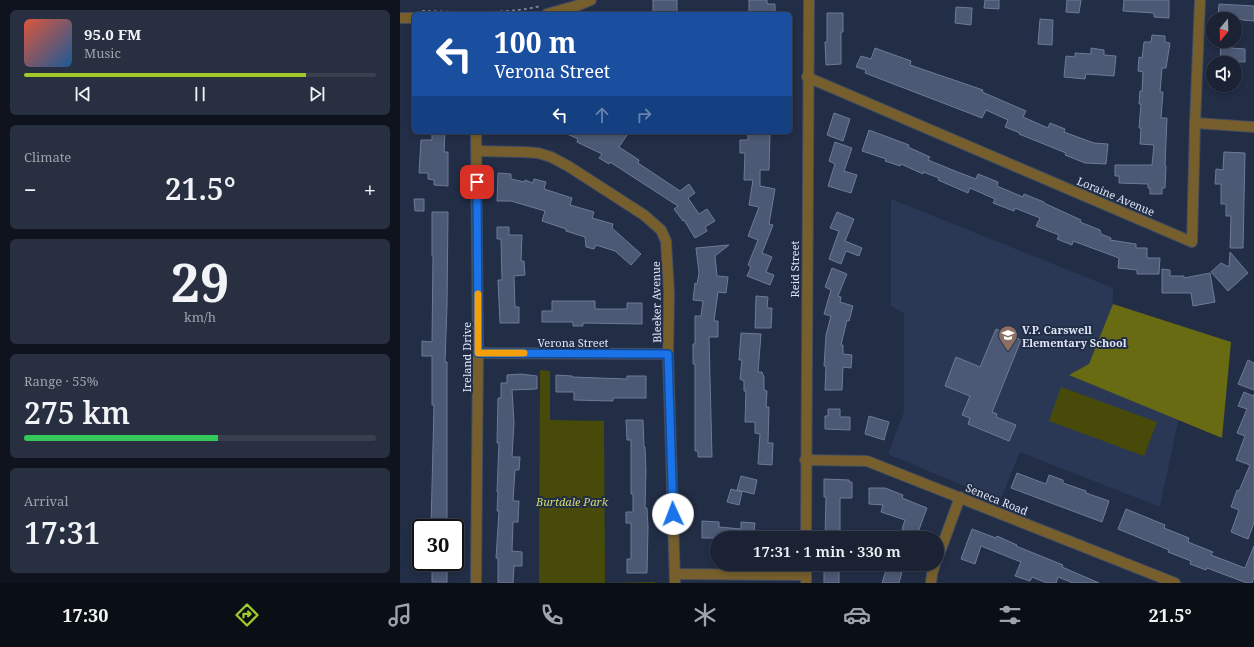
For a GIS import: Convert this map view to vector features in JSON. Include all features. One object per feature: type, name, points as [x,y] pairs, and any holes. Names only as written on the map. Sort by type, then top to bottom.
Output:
[{"type":"street","points":[[546,10],[574,6],[591,0]]},
{"type":"street","name":"Reid Street","points":[[806,531],[805,460],[809,0]]},
{"type":"street","name":"Loraine Avenue","points":[[808,77],[1192,242],[1200,0]]},
{"type":"street","points":[[400,18],[412,18]]},
{"type":"street","points":[[1195,124],[1254,126]]},
{"type":"street","name":"Ireland Drive","points":[[476,134],[478,353],[476,583]]},
{"type":"street","name":"Bleeker Avenue","points":[[477,151],[538,153],[551,157],[568,166],[644,215],[661,230],[666,240],[669,306],[668,354],[675,578]]},
{"type":"street","name":"Verona Street","points":[[478,353],[668,354]]},
{"type":"street","name":"Seneca Road","points":[[805,460],[867,462],[960,497],[1175,583]]},
{"type":"street","points":[[944,541],[960,497]]},
{"type":"street","points":[[931,583],[933,571]]},
{"type":"street","points":[[675,578],[806,579]]},
{"type":"path","points":[[491,12],[546,10]]},
{"type":"path","points":[[422,11],[448,12]]},
{"type":"shaded area","name":"V.P. Carswell Elementary School","points":[[891,199],[1113,288],[1111,391],[1179,417],[1160,507],[1020,452],[1000,501],[888,454],[904,412],[904,313],[891,306]]},
{"type":"shaded area","points":[[1113,304],[1231,342],[1222,438],[1069,375],[1089,364]]},
{"type":"green space","name":"Burtdale Park","points":[[540,370],[550,371],[550,420],[604,421],[605,583],[539,583]]},
{"type":"green space","points":[[1061,387],[1157,422],[1144,456],[1049,421]]},
{"type":"green space","points":[[655,582],[655,583],[605,583]]},
{"type":"building","points":[[653,0],[677,0],[677,12],[653,12]]},
{"type":"building","points":[[749,0],[767,0],[767,4],[775,4],[775,12],[749,12]]},
{"type":"building","points":[[985,0],[999,0],[999,9],[984,8]]},
{"type":"building","points":[[1067,0],[1081,0],[1079,13],[1066,12]]},
{"type":"building","points":[[1124,0],[1169,0],[1169,18],[1154,17],[1154,13],[1123,11]]},
{"type":"building","points":[[1219,4],[1254,6],[1254,21],[1242,20],[1242,12],[1218,12]]},
{"type":"building","points":[[956,7],[972,8],[971,25],[955,23]]},
{"type":"building","points":[[827,13],[843,13],[843,32],[841,32],[841,64],[826,65],[825,42],[827,42]]},
{"type":"building","points":[[1040,19],[1053,20],[1052,45],[1038,44]]},
{"type":"building","points":[[1152,35],[1165,36],[1165,42],[1170,43],[1166,68],[1162,68],[1160,92],[1163,92],[1161,118],[1167,118],[1165,188],[1162,188],[1162,194],[1150,194],[1148,184],[1119,183],[1119,176],[1115,176],[1115,165],[1152,165],[1154,145],[1140,144],[1141,128],[1139,128],[1141,104],[1139,104],[1140,91],[1142,91],[1143,72],[1138,71],[1139,57],[1142,58],[1144,42],[1151,42]]},
{"type":"building","points":[[875,48],[911,61],[910,65],[983,90],[982,92],[1026,111],[1023,117],[1048,128],[1050,123],[1065,129],[1064,132],[1094,143],[1108,144],[1106,164],[1085,163],[1065,155],[1066,153],[1005,127],[1008,120],[986,110],[982,118],[865,73],[866,70],[856,67],[861,56],[871,59]]},
{"type":"building","points":[[1091,48],[1104,50],[1104,55],[1116,56],[1114,76],[1086,74],[1085,79],[1064,77],[1066,56],[1075,57],[1075,53],[1091,54]]},
{"type":"building","points":[[1221,48],[1245,49],[1245,62],[1242,62],[1242,56],[1220,56]]},
{"type":"building","points":[[834,113],[850,119],[843,141],[827,135]]},
{"type":"building","points":[[869,130],[909,145],[908,147],[930,157],[928,160],[976,179],[978,174],[998,182],[997,186],[1023,197],[1024,194],[1044,202],[1081,220],[1080,222],[1100,230],[1101,234],[1111,238],[1110,240],[1136,244],[1136,248],[1147,248],[1147,258],[1160,258],[1159,274],[1137,274],[1137,270],[1118,268],[1119,258],[1073,241],[1072,245],[1057,239],[1059,235],[1036,226],[1040,218],[1015,208],[1014,211],[993,203],[995,199],[970,188],[968,193],[938,180],[939,178],[923,172],[923,174],[901,164],[900,166],[885,161],[886,159],[862,151]]},
{"type":"building","points":[[432,134],[445,134],[444,152],[448,152],[448,186],[434,185],[434,180],[428,179],[428,173],[419,173],[421,140],[432,140]]},
{"type":"building","points":[[567,134],[627,135],[619,147],[639,160],[638,163],[680,191],[689,184],[695,193],[688,198],[699,214],[707,209],[715,221],[705,227],[707,231],[695,238],[684,220],[683,221],[674,209],[678,206],[610,162],[609,164],[599,158],[602,154],[577,142],[578,139]]},
{"type":"building","points":[[748,134],[770,134],[769,170],[760,170],[760,186],[775,189],[769,224],[773,225],[762,253],[772,257],[766,272],[774,275],[770,285],[747,276],[751,267],[748,265],[758,240],[748,236],[759,207],[749,205],[753,180],[744,180],[745,153],[740,153],[740,140],[748,140]]},
{"type":"building","points":[[835,142],[852,148],[844,171],[857,175],[851,193],[828,186],[835,164],[829,161]]},
{"type":"building","points":[[1224,152],[1245,153],[1243,248],[1230,248],[1231,216],[1226,216],[1226,204],[1221,204],[1221,184],[1215,184],[1216,169],[1223,170]]},
{"type":"building","points":[[498,173],[511,174],[511,179],[525,182],[525,180],[533,183],[534,179],[546,182],[544,189],[572,198],[570,205],[594,212],[592,218],[613,224],[612,228],[641,254],[631,265],[615,251],[596,245],[594,249],[586,247],[585,237],[542,221],[545,211],[511,201],[497,201]]},
{"type":"building","points":[[414,199],[424,199],[424,211],[415,211]]},
{"type":"building","points":[[432,212],[448,212],[445,362],[447,362],[447,519],[431,519],[434,405],[432,405],[432,356],[422,356],[422,341],[432,342]]},
{"type":"building","points":[[837,212],[854,219],[845,241],[862,248],[859,256],[846,251],[841,264],[829,259],[839,231],[830,228]]},
{"type":"building","points":[[497,227],[509,227],[509,235],[522,235],[521,261],[524,261],[525,275],[514,276],[515,307],[519,307],[519,323],[500,323],[498,280],[502,280],[501,239],[497,239]]},
{"type":"building","points":[[729,245],[715,256],[717,276],[728,277],[726,293],[718,292],[714,321],[718,321],[718,337],[709,337],[712,457],[698,457],[698,451],[695,451],[695,364],[693,364],[693,344],[695,344],[695,316],[701,316],[703,301],[693,300],[695,283],[697,284],[699,273],[696,248]]},
{"type":"building","points":[[1230,252],[1248,273],[1228,291],[1211,272],[1221,263],[1229,267]]},
{"type":"building","points":[[832,268],[847,274],[838,296],[841,297],[840,302],[853,306],[849,321],[847,320],[841,345],[843,345],[843,354],[852,355],[851,368],[843,367],[842,390],[825,390],[826,366],[824,366],[826,335],[831,316],[824,314],[831,290],[825,287]]},
{"type":"building","points":[[1162,269],[1170,270],[1170,276],[1184,276],[1184,278],[1210,273],[1215,302],[1193,306],[1191,293],[1162,293]]},
{"type":"building","points":[[756,296],[768,297],[767,308],[772,308],[771,328],[755,328]]},
{"type":"building","points":[[552,301],[595,301],[595,309],[627,309],[627,303],[642,303],[642,324],[583,323],[583,326],[573,326],[573,322],[542,322],[542,311],[552,311]]},
{"type":"building","name":"V.P. Carswell Elementary School","points":[[996,329],[1021,340],[992,412],[997,414],[996,417],[1016,425],[1009,441],[968,424],[970,418],[962,415],[970,396],[945,386],[956,357],[980,367]]},
{"type":"building","points":[[741,333],[761,334],[758,372],[762,372],[764,377],[764,390],[767,391],[766,407],[769,407],[768,443],[773,443],[772,465],[758,464],[760,434],[755,433],[755,422],[745,422],[746,391],[744,391],[744,381],[740,379],[742,360],[739,360]]},
{"type":"building","points":[[1248,360],[1254,363],[1254,390],[1238,384]]},
{"type":"building","points":[[521,374],[537,376],[537,389],[512,390],[514,423],[512,457],[520,457],[519,470],[515,470],[513,501],[519,501],[518,522],[513,522],[512,551],[522,552],[522,566],[514,566],[513,583],[498,583],[498,558],[496,558],[499,511],[497,511],[499,443],[497,443],[498,398],[501,398],[501,383],[507,383],[507,375]]},
{"type":"building","points":[[556,375],[627,379],[627,376],[646,376],[646,398],[613,398],[613,401],[574,400],[574,392],[556,392]]},
{"type":"building","points":[[1244,392],[1253,396],[1254,394],[1254,523],[1248,539],[1231,532],[1239,510],[1231,507],[1237,490],[1239,491],[1250,465],[1236,460],[1245,436],[1237,433],[1247,409],[1238,406]]},
{"type":"building","points":[[828,409],[840,409],[840,417],[850,417],[850,430],[825,429],[825,416],[828,416]]},
{"type":"building","points":[[869,416],[889,422],[884,440],[865,434]]},
{"type":"building","points":[[626,420],[643,420],[646,471],[645,508],[647,508],[648,527],[647,573],[627,573],[627,559],[631,559],[631,523],[626,523],[626,512],[633,512],[633,494],[631,494],[631,440],[627,440]]},
{"type":"building","points":[[1017,473],[1046,484],[1049,475],[1063,480],[1063,483],[1086,491],[1086,493],[1109,501],[1102,522],[1011,488]]},
{"type":"building","points":[[741,476],[757,480],[754,494],[737,490]]},
{"type":"building","points":[[824,479],[849,480],[849,482],[852,482],[852,498],[840,498],[840,531],[825,531],[826,497],[824,497]]},
{"type":"building","points":[[869,488],[885,488],[903,495],[902,498],[927,508],[918,531],[907,531],[902,529],[905,520],[881,512],[883,505],[869,504]]},
{"type":"building","points":[[731,489],[742,492],[739,505],[727,502]]},
{"type":"building","points":[[1126,509],[1165,525],[1164,528],[1189,538],[1188,542],[1213,552],[1211,555],[1245,568],[1254,546],[1254,577],[1252,583],[1247,583],[1207,568],[1206,570],[1190,564],[1191,561],[1168,552],[1169,550],[1118,529]]},
{"type":"building","points":[[702,521],[719,522],[719,527],[741,529],[741,522],[755,523],[754,531],[710,531],[710,538],[702,538]]},
{"type":"building","points":[[972,529],[996,538],[997,536],[1017,545],[1016,546],[1063,565],[1062,567],[1099,583],[1073,583],[1058,577],[1056,583],[1047,583],[1032,577],[1030,581],[1015,576],[1021,562],[981,546],[975,564],[961,559]]},
{"type":"building","points":[[432,571],[447,571],[447,582],[432,582]]},
{"type":"building","points":[[824,571],[839,571],[839,583],[824,583]]},
{"type":"building","points":[[886,571],[902,571],[899,583],[882,583]]},
{"type":"slow traffic","points":[[478,294],[478,353],[524,353]]},
{"type":"place","name":"V.P. Carswell Elementary School","points":[[1008,352]]},
{"type":"route","points":[[477,182],[478,353],[668,354],[673,514]]}]
